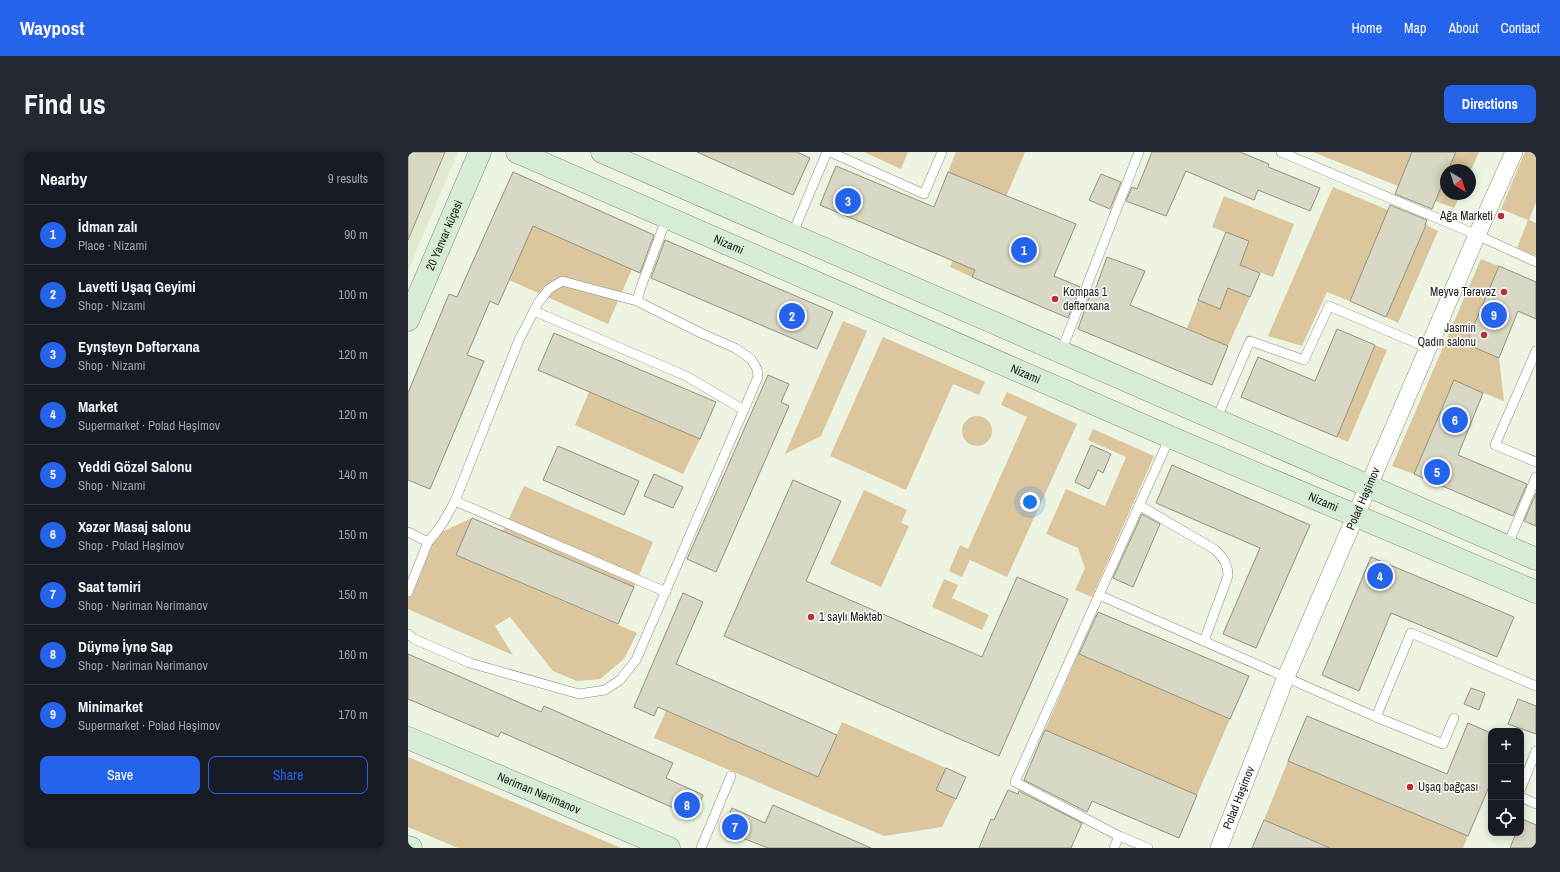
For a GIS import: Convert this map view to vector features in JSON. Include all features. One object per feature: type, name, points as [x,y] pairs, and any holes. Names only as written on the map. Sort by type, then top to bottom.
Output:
[{"type":"street","name":"20 Yanvar küçəsi","points":[[408,320],[480,152]]},
{"type":"street","name":"Nizami","points":[[517,152],[1170,437],[1536,592]]},
{"type":"street","points":[[602,152],[1536,559]]},
{"type":"street","name":"Polad Həşimov","points":[[1219,848],[1286,677],[1514,152]]},
{"type":"street","name":"Nəriman Nərimanov","points":[[408,738],[669,848]]},
{"type":"lane","points":[[792,236],[827,152]]},
{"type":"lane","points":[[830,152],[924,194],[942,152]]},
{"type":"lane","points":[[1061,352],[1139,152]]},
{"type":"lane","points":[[1281,152],[1477,235],[1536,262]]},
{"type":"lane","points":[[637,301],[667,217]]},
{"type":"lane","points":[[408,592],[428,542],[438,531],[456,501],[519,340],[534,310],[549,289],[562,281],[637,301],[734,348],[751,359],[757,369],[758,378],[636,660],[620,680],[605,690],[579,694],[470,663],[414,639],[408,634]]},
{"type":"lane","points":[[1216,420],[1250,341],[1304,360],[1329,306],[1428,348]]},
{"type":"lane","points":[[534,310],[686,376],[744,410]]},
{"type":"lane","points":[[1536,351],[1495,445],[1536,462]]},
{"type":"lane","points":[[1148,848],[1119,836],[1015,782],[1170,437]]},
{"type":"lane","points":[[1507,547],[1536,477]]},
{"type":"lane","points":[[456,501],[666,592]]},
{"type":"lane","points":[[1139,505],[1214,549],[1223,557],[1228,568],[1228,576],[1204,641]]},
{"type":"lane","points":[[408,532],[428,542]]},
{"type":"lane","points":[[1099,595],[1376,717],[1443,744],[1454,718]]},
{"type":"lane","points":[[1376,717],[1411,633],[1536,686]]},
{"type":"lane","points":[[1524,781],[1536,751]]},
{"type":"lane","points":[[701,848],[731,776]]},
{"type":"lane","points":[[1524,798],[1536,804]]},
{"type":"lane","points":[[1114,848],[1119,836]]},
{"type":"shaded area","points":[[408,152],[458,152],[408,271]]},
{"type":"shaded area","points":[[864,152],[908,152],[901,169]]},
{"type":"shaded area","points":[[956,152],[1025,152],[972,277],[950,267],[984,187],[948,172]]},
{"type":"shaded area","points":[[1313,152],[1412,152],[1398,186]]},
{"type":"shaded area","points":[[1455,152],[1479,152],[1474,164],[1450,164]]},
{"type":"shaded area","points":[[1525,152],[1536,152],[1536,202],[1529,220],[1536,223],[1536,256],[1517,248],[1528,220],[1501,209]]},
{"type":"shaded area","points":[[1333,187],[1388,210],[1350,301],[1327,292],[1302,346],[1268,336]]},
{"type":"shaded area","points":[[1440,189],[1440,200],[1458,200],[1454,208],[1435,201]]},
{"type":"shaded area","points":[[1224,196],[1294,224],[1273,277],[1240,265],[1249,241],[1212,227]]},
{"type":"shaded area","points":[[1426,225],[1438,231],[1398,323],[1386,317]]},
{"type":"shaded area","points":[[533,226],[632,269],[608,324],[509,280]]},
{"type":"shaded area","points":[[1481,259],[1499,266],[1499,358],[1504,401],[1454,381],[1414,474],[1392,466]]},
{"type":"shaded area","points":[[1228,288],[1250,297],[1228,346],[1187,328],[1198,300],[1220,308]]},
{"type":"shaded area","points":[[843,321],[867,331],[821,436],[785,454]]},
{"type":"shaded area","points":[[883,337],[985,382],[979,395],[953,384],[906,490],[830,456]]},
{"type":"shaded area","points":[[1375,345],[1387,350],[1348,442],[1337,437]]},
{"type":"shaded area","points":[[589,392],[700,439],[683,474],[575,425]]},
{"type":"shaded area","points":[[1007,392],[1077,424],[1007,577],[970,560],[962,577],[949,571],[960,545],[968,549],[1027,417],[1001,405]]},
{"type":"shaded area","points":[[977,416],[988,420],[992,431],[988,442],[977,446],[966,442],[962,431],[966,420]]},
{"type":"shaded area","points":[[1093,429],[1154,456],[1092,597],[1075,590],[1085,568],[1078,548],[1046,534],[1066,489],[1105,506],[1126,457],[1088,440]]},
{"type":"shaded area","points":[[524,486],[653,542],[634,587],[503,531]]},
{"type":"shaded area","points":[[864,490],[907,510],[901,523],[909,526],[881,587],[830,564]]},
{"type":"shaded area","points":[[472,518],[456,555],[637,633],[624,659],[600,679],[577,681],[553,671],[510,617],[495,626],[513,655],[408,609],[408,580],[424,540]]},
{"type":"shaded area","points":[[944,579],[958,585],[952,598],[989,615],[982,630],[932,607]]},
{"type":"shaded area","points":[[1078,654],[1230,719],[1197,795],[1045,730]]},
{"type":"shaded area","points":[[666,711],[818,777],[842,722],[946,768],[937,790],[956,799],[942,827],[884,836],[654,738]]},
{"type":"shaded area","points":[[408,757],[621,848],[458,848],[408,827]]},
{"type":"shaded area","points":[[1288,761],[1468,836],[1463,848],[1331,848],[1264,820]]},
{"type":"building","points":[[410,152],[445,152],[408,240],[408,158]]},
{"type":"building","points":[[697,152],[797,152],[810,158],[793,195]]},
{"type":"building","points":[[1152,152],[1240,152],[1269,164],[1268,167],[1320,188],[1310,211],[1258,190],[1254,200],[1186,171],[1166,216],[1126,201],[1132,187],[1137,189]]},
{"type":"building","points":[[1412,152],[1456,152],[1451,164],[1440,164],[1440,190],[1432,209],[1395,194]]},
{"type":"building","points":[[836,166],[934,207],[948,172],[1076,224],[1054,276],[1080,287],[1068,318],[972,277],[975,270],[820,205]]},
{"type":"building","points":[[513,172],[654,235],[640,273],[533,226],[498,305],[490,301],[467,355],[484,361],[430,489],[408,480],[408,393],[449,294],[457,297]]},
{"type":"building","points":[[1101,174],[1121,182],[1110,209],[1089,200]]},
{"type":"building","points":[[1390,205],[1427,220],[1386,317],[1350,301]]},
{"type":"building","points":[[1226,232],[1249,241],[1240,265],[1260,273],[1250,297],[1228,288],[1220,309],[1198,300]]},
{"type":"building","points":[[665,240],[833,312],[817,349],[651,278]]},
{"type":"building","points":[[1107,257],[1145,271],[1130,305],[1228,346],[1212,385],[1078,329],[1091,292],[1094,293]]},
{"type":"building","points":[[1499,266],[1536,282],[1536,319],[1518,311],[1499,358],[1466,344]]},
{"type":"building","points":[[1337,329],[1375,345],[1337,437],[1241,397],[1258,357],[1315,381]]},
{"type":"building","points":[[554,333],[716,402],[700,439],[538,370]]},
{"type":"building","points":[[768,375],[789,384],[781,402],[789,406],[716,572],[687,559]]},
{"type":"building","points":[[1454,380],[1483,393],[1458,455],[1527,484],[1513,516],[1414,474]]},
{"type":"building","points":[[1091,445],[1111,454],[1103,473],[1098,470],[1089,489],[1075,482]]},
{"type":"building","points":[[558,446],[639,481],[624,515],[543,480]]},
{"type":"building","points":[[1172,465],[1310,525],[1256,648],[1223,634],[1260,548],[1156,503]]},
{"type":"building","points":[[654,474],[683,487],[673,508],[644,496]]},
{"type":"building","name":"1 saylı Məktəb","points":[[793,480],[841,501],[806,581],[982,657],[1017,577],[1068,599],[999,756],[724,636]]},
{"type":"building","points":[[1536,493],[1536,526],[1524,521]]},
{"type":"building","points":[[1142,514],[1160,524],[1133,587],[1113,578]]},
{"type":"building","points":[[472,518],[634,587],[618,624],[456,555]]},
{"type":"building","points":[[1371,557],[1514,617],[1497,657],[1391,613],[1359,691],[1322,675]]},
{"type":"building","points":[[683,593],[703,602],[676,664],[837,735],[818,777],[658,707],[654,716],[634,707]]},
{"type":"building","points":[[1098,612],[1249,676],[1230,719],[1079,654]]},
{"type":"building","points":[[408,654],[541,712],[544,706],[673,763],[666,778],[703,795],[694,817],[501,732],[498,737],[408,699]]},
{"type":"building","points":[[1471,688],[1485,693],[1479,710],[1464,704]]},
{"type":"building","points":[[1518,699],[1536,706],[1536,734],[1524,730],[1524,728],[1508,724]]},
{"type":"building","points":[[1307,716],[1447,774],[1468,723],[1488,732],[1488,789],[1468,836],[1288,761]]},
{"type":"building","points":[[1045,730],[1197,795],[1179,838],[1092,801],[1087,812],[1024,780]]},
{"type":"building","points":[[946,768],[966,777],[956,799],[936,790]]},
{"type":"building","points":[[1008,790],[1018,794],[1019,791],[1082,823],[1071,848],[979,848],[991,819],[994,820]]},
{"type":"building","points":[[773,805],[871,848],[768,848],[722,830],[732,808],[765,823]]},
{"type":"building","points":[[1264,820],[1330,848],[1252,848]]},
{"type":"building","points":[[1524,820],[1536,825],[1536,848],[1510,848],[1515,836],[1524,836]]},
{"type":"place","name":"Eynşteyn Dəftərxana","points":[[848,201]]},
{"type":"place","name":"Ağa Marketi","points":[[1501,216]]},
{"type":"place","name":"İdman zalı","points":[[1024,250]]},
{"type":"place","name":"Meyvə Tərəvəz","points":[[1504,292]]},
{"type":"place","name":"Kompas 1 dəftərxana","points":[[1055,299]]},
{"type":"place","name":"Minimarket","points":[[1494,315]]},
{"type":"place","name":"Lavetti Uşaq Geyimi","points":[[792,316]]},
{"type":"place","name":"Jasmin Qadın salonu","points":[[1484,335]]},
{"type":"place","name":"Xəzər Masaj salonu","points":[[1455,420]]},
{"type":"place","name":"Yeddi Gözəl Salonu","points":[[1437,472]]},
{"type":"place","name":"Market","points":[[1380,576]]},
{"type":"place","name":"1 saylı Məktəb","points":[[811,617]]},
{"type":"place","name":"Uşaq bağçası","points":[[1410,787]]},
{"type":"place","name":"Düymə İynə Sap","points":[[687,805]]},
{"type":"place","name":"Saat təmiri","points":[[735,827]]}]
